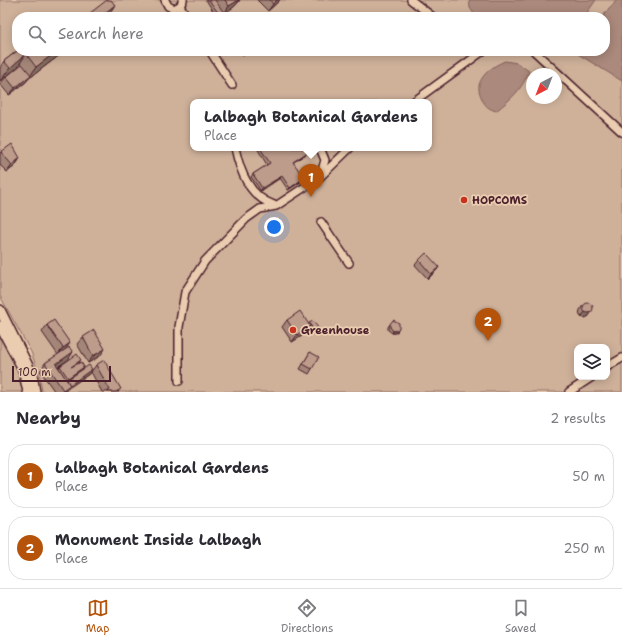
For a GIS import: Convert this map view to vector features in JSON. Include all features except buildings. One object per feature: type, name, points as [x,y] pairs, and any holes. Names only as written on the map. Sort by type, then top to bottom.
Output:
[{"type":"main road","points":[[0,310],[32,374],[35,392]]},
{"type":"main road","points":[[0,326],[23,369],[28,392]]},
{"type":"street","points":[[165,0],[170,8],[174,9],[181,3]]},
{"type":"street","points":[[411,0],[427,12]]},
{"type":"street","points":[[213,56],[232,85]]},
{"type":"street","points":[[418,99],[476,56]]},
{"type":"street","points":[[539,56],[622,132]]},
{"type":"street","points":[[236,151],[247,183],[266,203],[276,206]]},
{"type":"street","points":[[320,177],[325,160],[321,151]]},
{"type":"street","points":[[179,381],[179,327],[185,292],[213,252],[237,228],[260,209],[276,206],[320,177],[347,151]]},
{"type":"street","points":[[321,222],[349,263]]},
{"type":"street","points":[[610,366],[621,360]]},
{"type":"street","points":[[569,392],[587,380]]},
{"type":"shaded area","points":[[0,0],[622,0],[622,392],[42,392],[40,377],[31,352],[0,296]]},
{"type":"shaded area","points":[[469,0],[596,0],[588,12],[473,12],[470,8]]},
{"type":"shaded area","points":[[617,0],[622,0],[622,81],[581,56],[610,56],[610,12],[606,12]]},
{"type":"shaded area","points":[[505,61],[517,63],[526,69],[526,78],[516,94],[496,111],[484,104],[479,92],[479,85],[483,76],[496,65]]},
{"type":"shaded area","points":[[0,336],[19,371],[23,392],[0,392]]},
{"type":"place","name":"Lalbagh Botanical Gardens","points":[[311,197]]},
{"type":"place","name":"HOPCOMS","points":[[464,200]]},
{"type":"place","name":"Greenhouse","points":[[293,330]]},
{"type":"place","name":"Monument Inside Lalbagh","points":[[488,341]]}]
